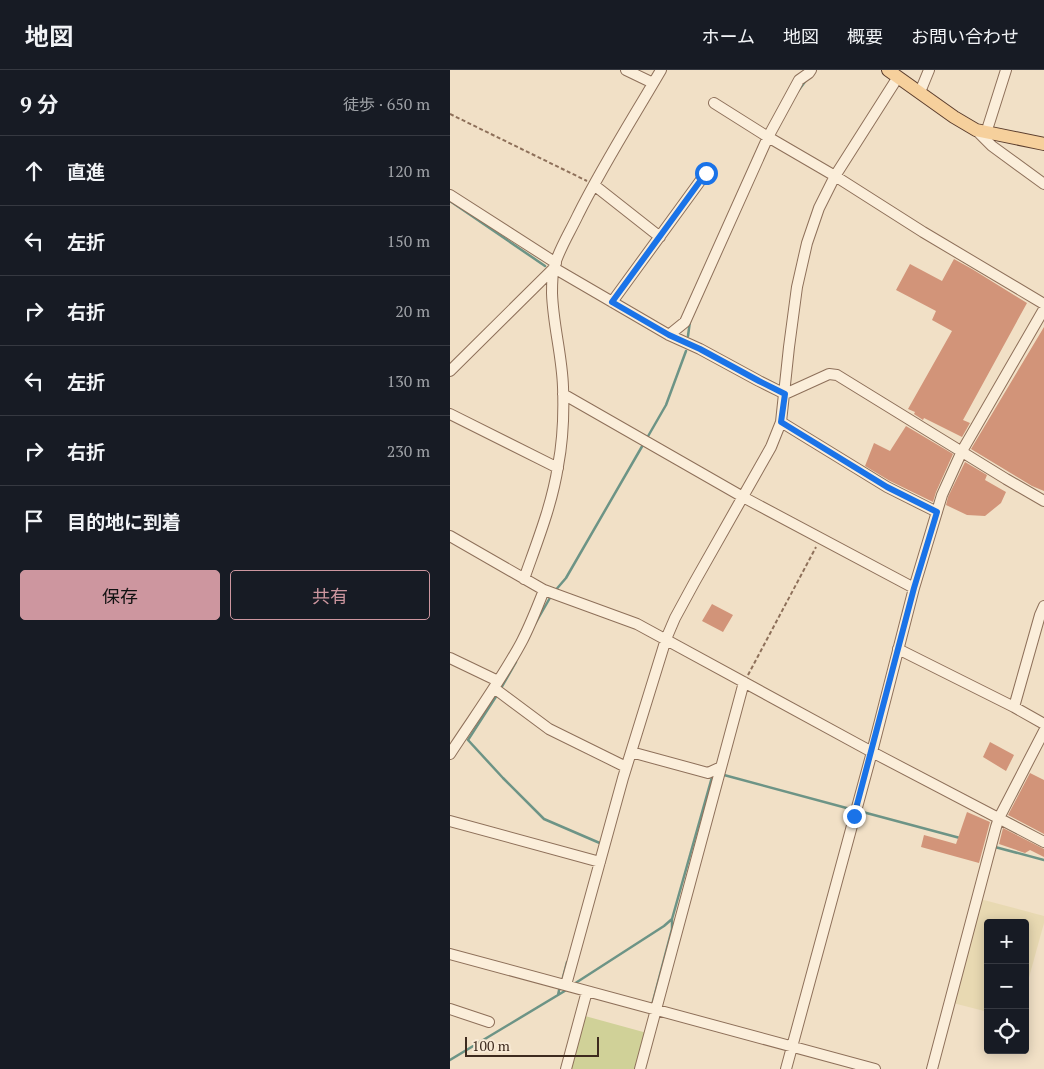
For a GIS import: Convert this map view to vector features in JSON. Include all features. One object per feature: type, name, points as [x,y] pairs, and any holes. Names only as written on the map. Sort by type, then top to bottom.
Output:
[{"type":"main road","points":[[893,73],[954,117],[981,132],[1044,144]]},
{"type":"street","points":[[626,70],[653,83]]},
{"type":"street","points":[[524,579],[544,522],[558,468],[563,425],[560,357],[553,310],[552,286],[555,265],[562,246],[613,150],[661,70]]},
{"type":"street","points":[[669,335],[686,322],[768,138],[799,80],[809,73],[810,70]]},
{"type":"street","points":[[920,92],[929,70]]},
{"type":"street","points":[[1006,70],[981,132],[992,146],[1044,184]]},
{"type":"street","points":[[566,985],[626,767],[666,639],[680,609],[771,447],[781,422],[797,287],[807,243],[819,208],[834,176],[893,73]]},
{"type":"street","points":[[714,103],[768,138],[1044,304]]},
{"type":"street","points":[[612,302],[706,173]]},
{"type":"street","points":[[594,185],[660,237]]},
{"type":"street","points":[[450,195],[612,302],[669,335],[700,349],[785,394]]},
{"type":"street","points":[[450,371],[555,265]]},
{"type":"street","points":[[786,1069],[872,752],[914,588],[942,495],[962,451],[1044,308]]},
{"type":"street","points":[[785,394],[829,374],[837,376],[1044,501]]},
{"type":"street","points":[[563,394],[743,497],[914,588]]},
{"type":"street","points":[[450,414],[558,468]]},
{"type":"street","points":[[781,422],[887,487],[937,512]]},
{"type":"street","points":[[450,536],[544,590],[636,624],[666,639],[872,752],[1044,842]]},
{"type":"street","points":[[450,754],[496,685],[521,643],[534,617],[544,590]]},
{"type":"street","points":[[1014,707],[1040,614],[1044,606]]},
{"type":"street","points":[[898,649],[1044,724]]},
{"type":"street","points":[[450,658],[496,685],[549,729],[626,767]]},
{"type":"street","points":[[640,1069],[744,682]]},
{"type":"street","points":[[932,1069],[999,818],[1044,731]]},
{"type":"street","points":[[631,752],[708,772],[721,767]]},
{"type":"street","points":[[450,821],[600,862]]},
{"type":"street","points":[[451,957],[566,985],[876,1069]]},
{"type":"street","points":[[566,1069],[587,991]]},
{"type":"street","points":[[450,1009],[489,1022]]},
{"type":"path","points":[[450,114],[594,185]]},
{"type":"path","points":[[744,682],[821,538]]},
{"type":"shaded area","points":[[980,899],[1044,916],[1044,923],[1029,977],[1029,919],[984,919],[984,1011],[953,1003]]},
{"type":"green space","points":[[585,1016],[647,1033],[638,1069],[571,1069]]},
{"type":"building","points":[[954,259],[1027,303],[963,420],[970,423],[962,437],[924,418],[923,420],[914,414],[915,412],[908,409],[952,331],[932,320],[936,311],[896,290],[910,264],[942,281]]},
{"type":"building","points":[[1044,327],[1044,491],[1032,486],[971,449]]},
{"type":"building","points":[[906,426],[953,454],[933,502],[890,481],[865,466],[874,443],[890,451]]},
{"type":"building","points":[[965,462],[987,475],[985,480],[1006,492],[1001,503],[985,516],[967,515],[946,505]]},
{"type":"building","points":[[712,604],[733,615],[723,632],[702,621]]},
{"type":"building","points":[[990,742],[1014,755],[1006,771],[983,757]]},
{"type":"building","points":[[1030,773],[1044,780],[1044,834],[1008,815]]},
{"type":"building","points":[[967,812],[990,822],[979,863],[921,847],[924,835],[956,844]]},
{"type":"building","points":[[1003,828],[1044,849],[1044,857],[1030,850],[1025,853],[999,844]]},
{"type":"waterway","points":[[798,91],[807,79]]},
{"type":"waterway","points":[[450,201],[545,266]]},
{"type":"waterway","points":[[688,336],[690,321]]},
{"type":"waterway","points":[[647,438],[666,405],[686,351]]},
{"type":"waterway","points":[[554,592],[566,578],[644,443]]},
{"type":"waterway","points":[[535,624],[551,596]]},
{"type":"waterway","points":[[500,690],[516,662]]},
{"type":"waterway","points":[[497,695],[468,740],[544,819],[602,844]]},
{"type":"waterway","points":[[722,775],[854,810]]},
{"type":"waterway","points":[[574,984],[672,919],[712,777],[716,776]]},
{"type":"waterway","points":[[859,811],[960,838]]},
{"type":"waterway","points":[[995,847],[1044,860]]},
{"type":"waterway","points":[[652,1005],[672,929],[672,919]]},
{"type":"waterway","points":[[562,981],[567,962]]},
{"type":"waterway","points":[[558,995],[560,986]]},
{"type":"waterway","points":[[450,1060],[568,989]]},
{"type":"route","points":[[706,173],[612,302],[669,335],[700,349],[785,394],[781,422],[887,487],[937,512],[914,588],[854,816]]}]
